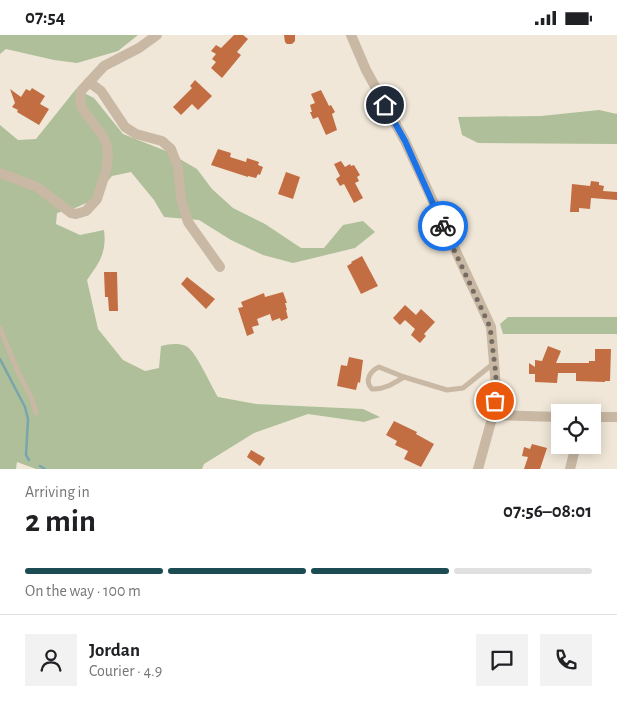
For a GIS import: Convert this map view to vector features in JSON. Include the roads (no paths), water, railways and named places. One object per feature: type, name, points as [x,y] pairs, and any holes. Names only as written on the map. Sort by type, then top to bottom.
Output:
[{"type":"street","points":[[0,173],[37,187],[71,213],[82,213],[92,206],[101,189],[108,156],[107,146],[102,136],[82,109],[81,91],[104,66],[147,39],[157,35]]},
{"type":"street","points":[[351,35],[366,70],[405,141],[487,317],[492,334],[496,387],[494,415],[478,469]]},
{"type":"street","points":[[89,82],[101,91],[125,127],[136,134],[162,141],[171,149],[178,167],[181,199],[188,222],[220,267]]},
{"type":"street","points":[[494,415],[551,417]]},
{"type":"street","points":[[601,417],[617,417]]},
{"type":"street","points":[[570,469],[574,454]]},
{"type":"lane","points":[[0,328],[18,372],[32,399],[36,413]]},
{"type":"lane","points":[[404,377],[386,387],[376,389],[372,389],[368,385],[367,380],[370,374],[379,367],[447,391],[463,388],[495,362]]},
{"type":"waterway","points":[[0,359],[25,407],[28,419],[26,455],[29,460]]},
{"type":"waterway","points":[[40,466],[45,469]]}]
